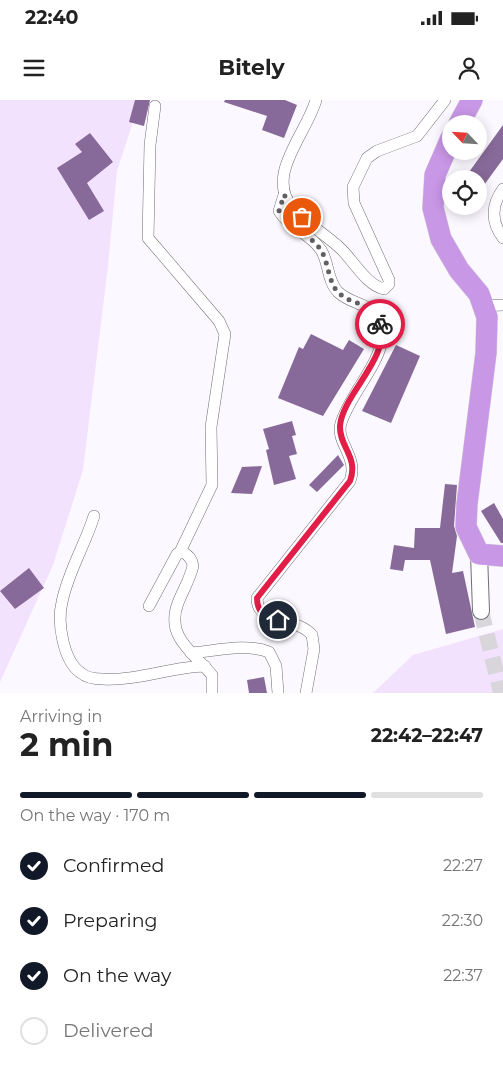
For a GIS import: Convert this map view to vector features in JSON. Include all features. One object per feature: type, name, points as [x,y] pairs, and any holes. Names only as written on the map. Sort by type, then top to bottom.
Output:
[{"type":"highway","points":[[464,115],[472,100]]},
{"type":"highway","points":[[442,158],[434,175],[433,208],[441,239],[459,270],[479,294],[493,306],[487,317],[486,353],[467,504],[466,527],[480,554],[503,556]]},
{"type":"main road","points":[[480,554],[481,611]]},
{"type":"street","points":[[316,100],[307,127],[286,164],[282,185],[284,195],[292,207],[347,255],[367,278],[380,288],[387,288],[389,280],[354,203],[354,187],[366,158],[377,151],[417,136],[445,100]]},
{"type":"street","points":[[149,606],[177,554],[180,552],[212,485],[211,427],[225,334],[219,321],[148,238],[150,145],[155,106]]},
{"type":"street","points":[[503,189],[494,211],[494,222],[503,238]]},
{"type":"street","points":[[284,195],[279,211],[284,220],[310,238],[320,249],[337,291],[373,311],[383,332],[378,352],[345,412],[340,426],[353,462],[350,481],[257,598],[257,607],[260,612],[267,616],[298,624],[312,635],[314,649],[306,693]]},
{"type":"street","points":[[94,516],[78,559],[66,584],[61,605],[61,623],[66,651],[72,665],[86,676],[104,679],[159,673],[179,667],[205,666]]},
{"type":"street","points":[[180,552],[192,559],[193,566],[174,614],[173,622],[180,639],[212,675],[212,693]]},
{"type":"street","points":[[192,653],[250,649],[260,649],[269,652],[276,666],[278,693]]},
{"type":"shaded area","points":[[0,100],[140,100],[117,171],[108,266],[83,470],[53,565],[0,682]]},
{"type":"shaded area","points":[[503,629],[503,693],[373,693],[413,655]]},
{"type":"building","points":[[135,100],[150,100],[144,126],[129,122]]},
{"type":"building","points":[[225,100],[285,100],[297,105],[284,138],[262,130],[267,116],[224,102]]},
{"type":"building","points":[[503,125],[503,159],[487,181],[487,170],[470,170],[478,160],[488,160],[488,146]]},
{"type":"building","points":[[90,133],[113,162],[87,183],[104,211],[89,220],[57,168],[82,152],[75,144]]},
{"type":"building","points":[[311,334],[343,350],[349,340],[364,349],[323,416],[278,398],[299,347],[303,349]]},
{"type":"building","points":[[396,345],[420,356],[391,423],[362,411]]},
{"type":"building","points":[[292,421],[296,435],[292,436],[297,454],[289,456],[296,479],[274,485],[266,450],[269,449],[263,429]]},
{"type":"building","points":[[338,455],[344,465],[317,492],[309,485]]},
{"type":"building","points":[[262,466],[252,494],[231,493],[242,467]]},
{"type":"building","points":[[445,484],[457,485],[454,526],[457,536],[452,573],[463,571],[475,627],[446,634],[430,560],[405,560],[403,571],[390,569],[394,545],[414,548],[415,528],[440,528]]},
{"type":"building","points":[[494,503],[503,519],[503,543],[501,543],[481,511]]},
{"type":"building","points":[[29,568],[44,588],[15,609],[0,591]]},
{"type":"building","points":[[264,677],[267,693],[249,693],[247,680]]},
{"type":"tunnel","points":[[481,611],[501,693]]},
{"type":"way so far","points":[[302,217],[284,195],[279,211],[284,220],[310,238],[320,249],[337,291],[346,298],[373,311],[380,324]]},
{"type":"route","points":[[278,620],[260,612],[257,607],[257,598],[350,481],[353,462],[347,451],[340,426],[345,412],[378,352],[383,332],[380,324]]}]
